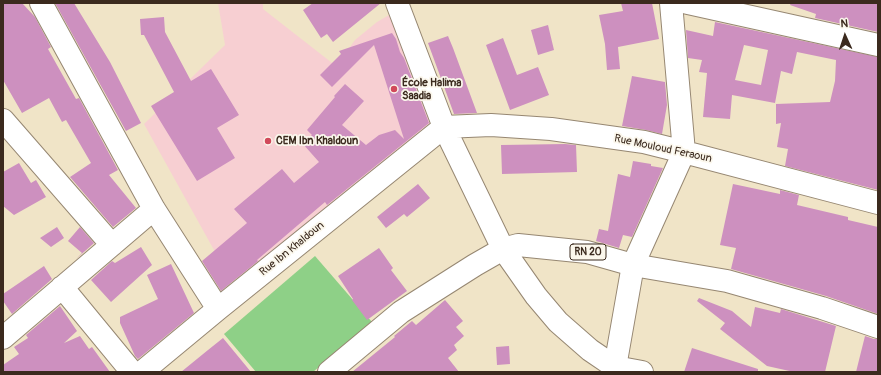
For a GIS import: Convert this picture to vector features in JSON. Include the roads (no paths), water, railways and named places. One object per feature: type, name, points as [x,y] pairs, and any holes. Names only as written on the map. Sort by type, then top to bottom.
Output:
[{"type":"street","points":[[41,3],[154,209],[218,309]]},
{"type":"street","points":[[397,3],[444,127],[503,249],[536,296],[558,322],[590,350],[617,370],[642,372]]},
{"type":"street","points":[[617,370],[633,265],[684,152],[671,3]]},
{"type":"street","points":[[688,3],[878,45]]},
{"type":"street","name":"Rue Mouloud Feraoun","points":[[444,127],[491,125],[551,129],[644,142],[878,203]]},
{"type":"street","name":"Rue Ibn Khaldoun","points":[[142,372],[444,127]]},
{"type":"street","points":[[7,134],[112,245]]},
{"type":"street","points":[[6,329],[62,287],[154,209]]},
{"type":"street","name":"RN 20","points":[[329,372],[401,312],[503,249],[518,245],[587,252],[633,265],[727,281],[822,308],[878,327]]},
{"type":"street","points":[[62,287],[132,372]]},
{"type":"place","name":"École Halima Saadia","points":[[394,89]]},
{"type":"place","name":"CEM Ibn Khaldoun","points":[[268,141]]}]
